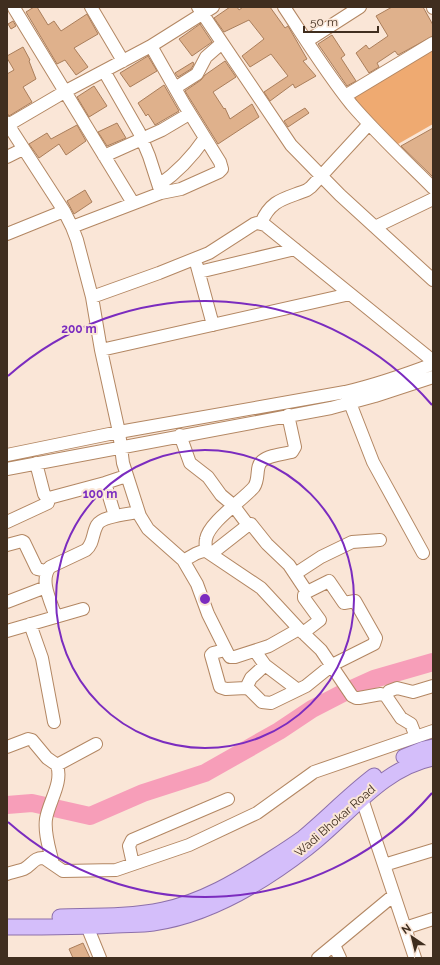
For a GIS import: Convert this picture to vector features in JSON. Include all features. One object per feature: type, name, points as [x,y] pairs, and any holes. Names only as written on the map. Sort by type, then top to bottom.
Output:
[{"type":"main road","name":"Wadi Bhokar Road","points":[[359,794],[379,772],[400,759],[424,748],[433,747]]},
{"type":"main road","name":"Wadi Bhokar Road","points":[[7,927],[86,921],[163,910],[196,900],[220,890],[250,873],[302,838],[359,794],[380,783],[401,769],[422,760],[433,758]]},
{"type":"main road","name":"Wadi Bhokar Road","points":[[7,918],[86,921]]},
{"type":"street","points":[[91,7],[123,61]]},
{"type":"street","points":[[284,7],[345,96],[369,124],[433,188]]},
{"type":"street","points":[[307,41],[360,7]]},
{"type":"street","points":[[12,9],[66,91],[133,203]]},
{"type":"street","points":[[226,650],[213,653],[211,655],[220,687],[226,689],[246,688],[262,702],[271,703],[310,683],[333,665],[374,644],[376,638],[355,601],[344,603],[331,582],[328,581],[304,595],[304,598],[320,620],[269,646],[235,657],[230,657],[208,614],[197,584],[183,560],[148,529],[138,512],[126,476],[119,432],[101,350],[92,297],[72,227],[64,211],[8,124],[151,46],[204,9],[222,43],[291,145],[376,227],[431,275]]},
{"type":"street","points":[[175,88],[198,74],[206,57],[222,43]]},
{"type":"street","points":[[345,96],[433,43]]},
{"type":"street","points":[[151,46],[190,114],[220,162],[222,169],[219,172],[181,189],[160,189]]},
{"type":"street","points":[[104,71],[142,139],[160,189]]},
{"type":"street","points":[[104,156],[162,130],[190,114]]},
{"type":"street","points":[[261,223],[264,215],[272,205],[285,197],[308,190],[369,124]]},
{"type":"street","points":[[72,227],[133,203],[160,189],[193,155],[205,138]]},
{"type":"street","points":[[7,157],[23,149]]},
{"type":"street","points":[[376,227],[433,199]]},
{"type":"street","points":[[7,234],[64,211]]},
{"type":"street","points":[[92,297],[209,253],[254,224],[261,223],[433,361]]},
{"type":"street","points":[[198,272],[295,249]]},
{"type":"street","points":[[195,259],[212,325]]},
{"type":"street","points":[[101,350],[350,294]]},
{"type":"street","points":[[7,455],[119,432],[353,390],[403,376],[433,364]]},
{"type":"street","points":[[7,469],[180,435],[331,408],[375,396],[433,377]]},
{"type":"street","points":[[350,403],[364,443],[373,462],[423,553]]},
{"type":"street","points":[[209,553],[206,540],[208,534],[233,505],[257,482],[259,465],[262,461],[292,452],[294,450],[295,447],[288,415]]},
{"type":"street","points":[[180,435],[190,463],[208,477],[221,495],[233,505],[248,525]]},
{"type":"street","points":[[36,463],[44,494],[49,498]]},
{"type":"street","points":[[49,498],[126,476]]},
{"type":"street","points":[[105,483],[115,516]]},
{"type":"street","points":[[7,522],[48,503],[49,498]]},
{"type":"street","points":[[56,617],[46,587],[46,571],[50,567],[86,550],[92,542],[97,524],[104,519],[138,512]]},
{"type":"street","points":[[209,553],[251,524],[267,544],[284,560],[307,592]]},
{"type":"street","points":[[294,574],[321,557],[352,542],[380,540]]},
{"type":"street","points":[[7,545],[22,541],[24,542],[37,569],[46,571]]},
{"type":"street","points":[[183,560],[186,560],[200,551],[209,553],[261,588],[321,650],[333,665],[352,696],[356,698],[381,694],[386,696],[401,718],[411,724],[416,737]]},
{"type":"street","points":[[7,602],[46,587]]},
{"type":"street","points":[[7,631],[83,609]]},
{"type":"street","points":[[30,624],[42,658],[54,722]]},
{"type":"street","points":[[255,651],[265,665],[298,690]]},
{"type":"street","points":[[246,688],[251,678],[265,665]]},
{"type":"street","points":[[386,696],[389,691],[397,688],[413,692],[433,686]]},
{"type":"street","points":[[7,874],[25,868],[37,858],[44,858],[60,870],[66,871],[112,870],[133,864],[189,845],[257,813],[314,772],[433,731]]},
{"type":"street","points":[[7,747],[28,739],[32,740],[47,758],[57,765],[59,775],[46,818],[53,864]]},
{"type":"street","points":[[57,765],[96,744]]},
{"type":"street","points":[[359,794],[415,958]]},
{"type":"street","points":[[133,864],[129,846],[132,840],[228,800]]},
{"type":"street","points":[[384,865],[433,850]]},
{"type":"street","points":[[318,958],[394,895]]},
{"type":"street","points":[[405,928],[433,919]]},
{"type":"street","points":[[86,921],[100,958]]},
{"type":"street","points":[[334,945],[340,958]]},
{"type":"shaded area","points":[[433,47],[433,124],[398,144],[352,97]]},
{"type":"building","points":[[34,7],[37,7],[48,25],[54,21],[61,31],[87,14],[98,34],[74,48],[88,67],[76,75],[65,60],[57,64],[26,12]]},
{"type":"building","points":[[230,7],[237,7],[239,10],[243,7],[270,7],[285,28],[288,26],[307,59],[303,61],[316,76],[295,88],[293,84],[270,101],[264,92],[288,76],[271,54],[250,67],[242,56],[264,39],[249,20],[224,32],[214,18]]},
{"type":"building","points":[[392,7],[423,7],[433,25],[433,36],[398,55],[395,51],[377,63],[379,67],[369,73],[356,53],[366,45],[369,49],[388,36],[376,16]]},
{"type":"building","points":[[13,21],[16,26],[11,29],[8,24]]},
{"type":"building","points":[[200,24],[212,42],[192,56],[179,39]]},
{"type":"building","points":[[332,35],[345,55],[341,58],[356,81],[347,86],[318,44]]},
{"type":"building","points":[[23,47],[30,60],[29,61],[36,79],[23,87],[32,102],[9,116],[7,113],[7,74],[14,70],[7,56]]},
{"type":"building","points":[[148,56],[157,71],[130,87],[120,73]]},
{"type":"building","points":[[225,61],[236,77],[213,92],[224,109],[225,108],[230,119],[252,104],[259,117],[218,144],[185,91]]},
{"type":"building","points":[[193,62],[194,64],[191,69],[178,77],[175,73]]},
{"type":"building","points":[[164,85],[179,111],[155,125],[148,114],[146,116],[138,103]]},
{"type":"building","points":[[94,86],[107,106],[89,117],[77,97]]},
{"type":"building","points":[[305,108],[309,113],[288,127],[284,121]]},
{"type":"building","points":[[117,123],[126,138],[107,146],[98,132]]},
{"type":"building","points":[[77,125],[86,141],[66,155],[59,144],[39,158],[29,144],[47,133],[51,139]]},
{"type":"building","points":[[433,128],[433,177],[401,146]]},
{"type":"building","points":[[85,190],[92,202],[74,214],[67,201]]},
{"type":"building","points":[[83,943],[90,958],[73,958],[69,949]]},
{"type":"waterway","points":[[7,805],[32,803],[90,816],[143,793],[205,773],[279,731],[312,709],[374,679],[433,662]]}]
